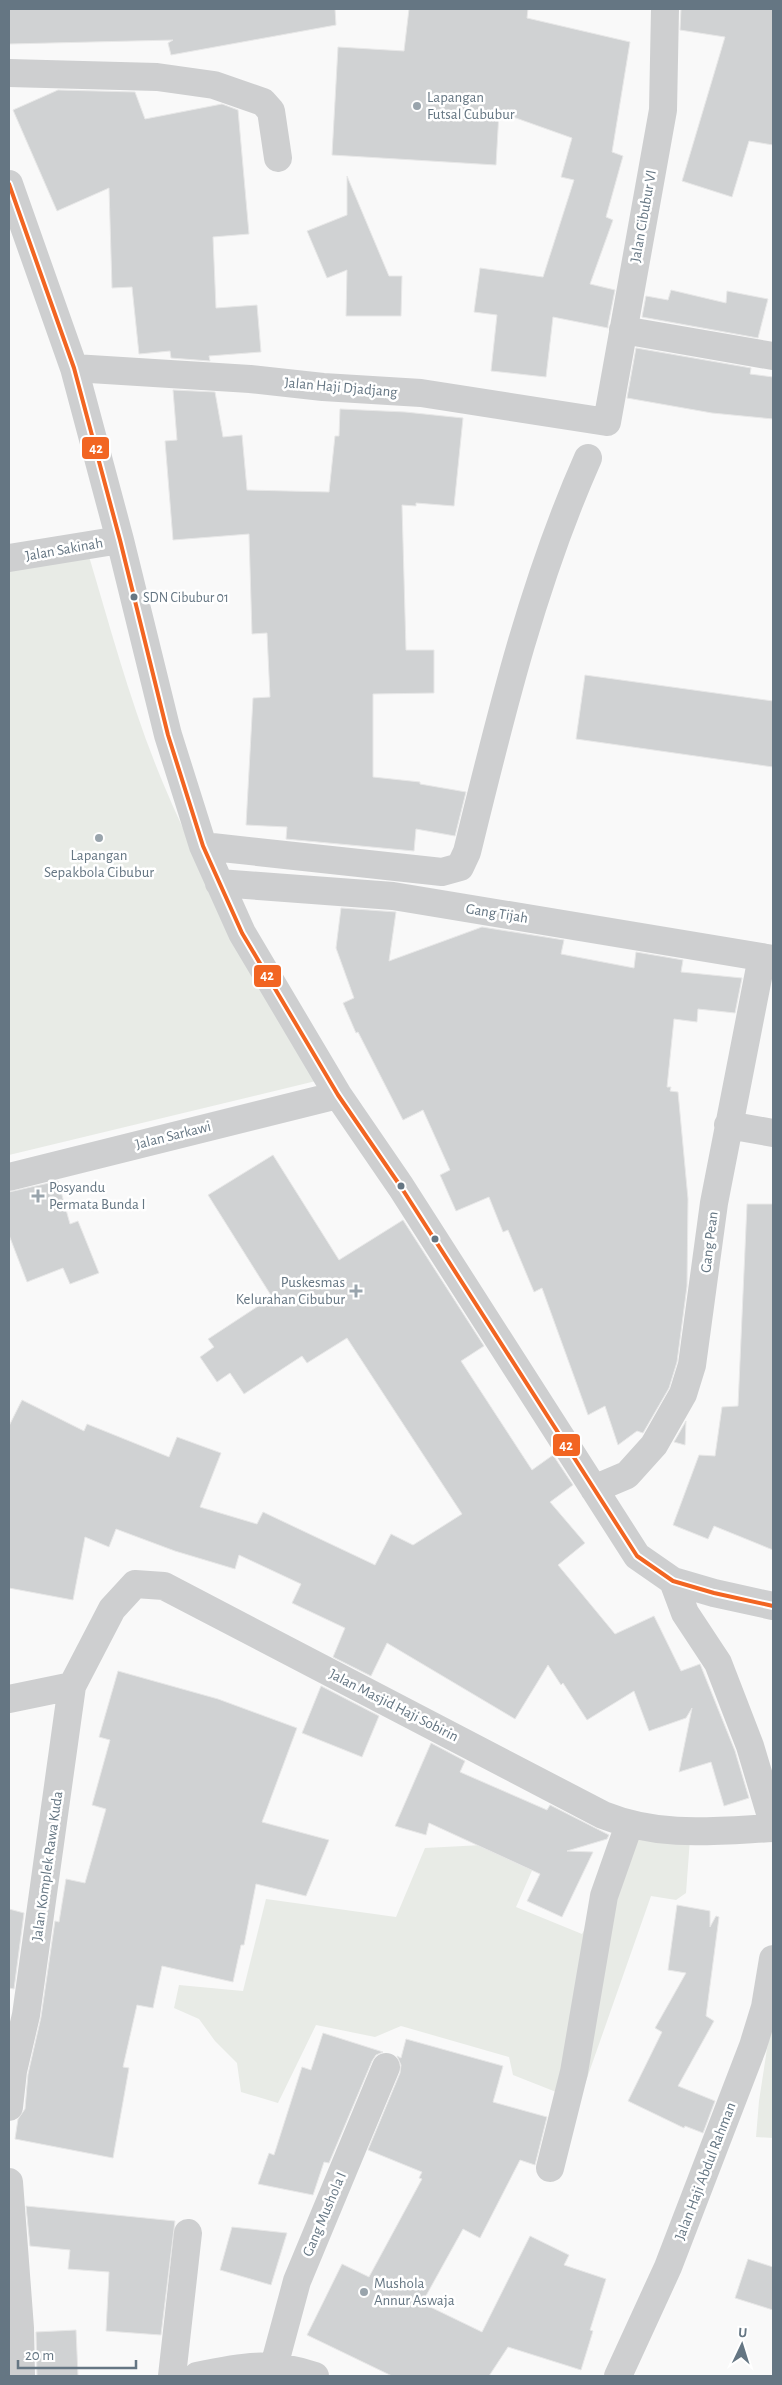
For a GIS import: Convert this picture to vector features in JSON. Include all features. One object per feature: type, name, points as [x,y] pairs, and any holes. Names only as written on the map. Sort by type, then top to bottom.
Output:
[{"type":"street","name":"Jalan Cibubur VI","points":[[608,422],[663,110],[666,9]]},
{"type":"street","points":[[9,74],[157,77],[214,85],[263,102],[271,112],[278,158]]},
{"type":"street","points":[[9,184],[15,217],[74,368],[120,540],[168,735],[203,846],[242,933],[338,1095],[400,1186],[637,1556],[673,1581],[714,1593],[773,1606]]},
{"type":"street","points":[[623,330],[773,356]]},
{"type":"street","name":"Jalan Haji Djadjang","points":[[74,368],[250,379],[323,387],[421,394],[608,422]]},
{"type":"street","points":[[203,846],[442,872],[460,867],[467,852],[528,618],[562,516],[588,458]]},
{"type":"street","name":"Jalan Sakinah","points":[[9,558],[120,540]]},
{"type":"street","name":"Gang Tijah","points":[[219,883],[393,896],[768,958]]},
{"type":"street","name":"Gang Pean","points":[[594,1489],[627,1475],[654,1445],[683,1394],[692,1365],[714,1203],[728,1125],[768,958]]},
{"type":"street","name":"Jalan Sarkawi","points":[[9,1177],[338,1095]]},
{"type":"street","points":[[728,1125],[773,1133]]},
{"type":"street","points":[[673,1581],[685,1613],[718,1663],[750,1746],[773,1823]]},
{"type":"street","name":"Jalan Masjid Haji Sobirin","points":[[72,1686],[112,1609],[135,1584],[164,1586],[603,1815],[629,1825],[696,1832],[773,1828]]},
{"type":"street","points":[[9,1699],[72,1686]]},
{"type":"street","name":"Jalan Komplek Rawa Kuda","points":[[9,2107],[14,2071],[26,2015],[72,1686]]},
{"type":"street","points":[[550,2168],[574,2072],[604,1896],[629,1825]]},
{"type":"street","name":"Jalan Haji Abdul Rahman","points":[[618,2376],[668,2267],[753,2046],[765,2006],[773,1960]]},
{"type":"street","name":"Gang Mushola I","points":[[274,2366],[297,2281],[386,2067]]},
{"type":"street","points":[[9,2182],[20,2328],[21,2376]]},
{"type":"street","points":[[172,2376],[188,2233]]},
{"type":"street","points":[[197,2376],[239,2367],[274,2366],[316,2376]]},
{"type":"shaded area","name":"Lapangan Sepakbola Cibubur","points":[[88,553],[141,727],[180,822],[238,934],[324,1079],[9,1155],[9,568]]},
{"type":"shaded area","points":[[637,1834],[690,1839],[686,1893],[676,1900],[651,1896],[579,2101],[513,2075],[509,2057],[401,2026],[375,2037],[316,2025],[278,2103],[241,2092],[237,2063],[215,2041],[199,2019],[174,2008],[179,1985],[243,1991],[266,1899],[396,1917],[425,1848],[501,1844],[538,1857],[516,1907],[582,1934]]},
{"type":"shaded area","points":[[773,2010],[773,2138],[756,2137],[759,2101]]},
{"type":"building","points":[[9,9],[335,9],[336,25],[171,55],[168,43],[173,40],[9,44]]},
{"type":"building","points":[[409,9],[528,9],[527,18],[630,42],[612,152],[623,156],[606,217],[613,220],[590,284],[615,290],[608,328],[553,317],[546,377],[491,371],[497,315],[474,312],[480,268],[543,277],[574,180],[561,177],[572,138],[499,112],[496,165],[332,155],[338,47],[404,51]]},
{"type":"building","points":[[681,9],[773,9],[773,145],[749,141],[732,197],[682,181],[725,37],[680,30]]},
{"type":"building","points":[[58,90],[135,92],[145,119],[222,104],[238,110],[249,234],[213,237],[216,308],[257,305],[261,352],[209,356],[210,361],[171,358],[170,351],[139,354],[132,287],[112,288],[109,188],[57,211],[13,110]]},
{"type":"building","points":[[347,176],[389,276],[402,276],[401,316],[346,316],[347,270],[327,278],[307,231],[347,215]]},
{"type":"building","points":[[671,290],[726,303],[727,291],[768,299],[758,338],[642,317],[646,296],[668,300]]},
{"type":"building","points":[[636,348],[751,368],[750,374],[773,377],[773,419],[712,413],[627,398]]},
{"type":"building","points":[[173,390],[215,392],[223,437],[242,435],[247,490],[329,492],[335,436],[339,436],[340,409],[405,412],[463,418],[454,506],[416,503],[416,506],[402,505],[406,650],[434,650],[434,693],[373,694],[373,777],[420,782],[420,784],[466,792],[455,836],[416,829],[414,851],[286,839],[287,827],[246,825],[253,698],[270,697],[267,633],[252,634],[249,534],[173,540],[165,441],[177,440]]},
{"type":"building","points":[[585,675],[773,701],[773,767],[576,739]]},
{"type":"building","points":[[341,908],[396,912],[389,961],[482,927],[564,940],[561,954],[634,968],[636,952],[683,960],[681,972],[742,978],[735,1013],[698,1009],[697,1022],[674,1019],[667,1087],[671,1087],[670,1091],[678,1092],[688,1199],[687,1286],[677,1362],[669,1388],[643,1433],[637,1431],[618,1445],[605,1406],[588,1415],[542,1288],[534,1292],[508,1230],[503,1232],[489,1197],[456,1211],[440,1175],[450,1170],[423,1110],[403,1120],[358,1032],[356,1033],[343,1003],[354,998],[336,948]]},
{"type":"building","points":[[273,1155],[339,1260],[403,1220],[484,1346],[461,1361],[532,1470],[553,1455],[573,1485],[550,1502],[585,1543],[558,1565],[615,1634],[654,1616],[681,1671],[700,1664],[735,1751],[749,1798],[724,1806],[711,1762],[679,1772],[692,1708],[686,1718],[649,1731],[634,1691],[587,1720],[563,1683],[561,1685],[548,1665],[515,1719],[387,1643],[371,1676],[333,1657],[345,1628],[292,1603],[301,1584],[239,1555],[235,1569],[175,1551],[116,1529],[109,1547],[85,1537],[73,1600],[9,1588],[9,1426],[22,1400],[84,1431],[87,1424],[169,1457],[177,1437],[221,1453],[200,1507],[257,1524],[263,1512],[375,1565],[391,1534],[413,1545],[462,1514],[347,1338],[307,1363],[302,1356],[244,1394],[230,1373],[217,1382],[200,1357],[214,1347],[208,1339],[272,1297],[208,1195]]},
{"type":"building","points":[[58,1181],[70,1224],[78,1221],[99,1273],[70,1284],[63,1268],[27,1282],[9,1235],[9,1192]]},
{"type":"building","points":[[747,1204],[773,1204],[773,1550],[714,1526],[708,1539],[673,1525],[699,1455],[715,1456],[722,1407],[738,1406]]},
{"type":"building","points":[[686,1421],[685,1445],[674,1442]]},
{"type":"building","points":[[118,1671],[218,1699],[297,1728],[262,1822],[329,1840],[306,1896],[256,1884],[244,1945],[241,1945],[233,1982],[162,1966],[153,2008],[137,2005],[123,2067],[129,2068],[113,2158],[15,2139],[18,2119],[25,2109],[28,2074],[41,2017],[55,1921],[59,1922],[66,1879],[85,1883],[106,1809],[92,1805],[110,1740],[99,1737]]},
{"type":"building","points":[[321,1686],[379,1716],[362,1757],[302,1733]]},
{"type":"building","points":[[431,1743],[465,1761],[460,1772],[547,1810],[550,1805],[609,1835],[607,1839],[567,1851],[593,1852],[562,1917],[527,1901],[540,1874],[429,1823],[426,1835],[395,1826]]},
{"type":"building","points":[[677,1905],[710,1911],[710,1927],[716,1916],[719,1917],[706,2016],[714,2021],[678,2086],[715,2101],[703,2133],[685,2126],[684,2128],[628,2101],[662,2032],[655,2028],[686,1973],[668,1970]]},
{"type":"building","points":[[9,1909],[24,1913],[14,1989],[9,1988]]},
{"type":"building","points":[[323,2033],[383,2052],[376,2055],[372,2061],[329,2163],[324,2162],[313,2195],[258,2184],[269,2153],[274,2155],[302,2067],[311,2070]]},
{"type":"building","points":[[406,2039],[503,2066],[493,2102],[547,2117],[535,2165],[520,2160],[480,2238],[463,2229],[422,2303],[482,2332],[530,2236],[569,2255],[564,2265],[606,2279],[590,2330],[593,2331],[581,2370],[508,2347],[489,2376],[392,2376],[307,2335],[342,2264],[369,2277],[422,2179],[419,2178],[422,2172],[368,2150],[400,2073],[401,2065],[397,2056],[401,2058]]},
{"type":"building","points":[[26,2206],[175,2221],[161,2335],[106,2331],[109,2272],[68,2269],[70,2250],[30,2246]]},
{"type":"building","points":[[232,2227],[287,2233],[271,2285],[220,2270]]},
{"type":"building","points":[[748,2259],[773,2267],[773,2310],[735,2298]]},
{"type":"building","points":[[76,2330],[78,2376],[37,2376],[36,2332]]},
{"type":"transit line","name":"42","points":[[9,184],[74,368],[120,540],[168,735],[203,846],[242,933],[338,1095],[401,1187],[637,1556],[673,1581],[714,1593],[773,1606]]},
{"type":"place","name":"Lapangan Futsal Cububur","points":[[417,106]]},
{"type":"place","name":"SDN Cibubur 01","points":[[134,597]]},
{"type":"place","name":"Lapangan Sepakbola Cibubur","points":[[99,838]]},
{"type":"place","name":"Posyandu Permata Bunda I","points":[[38,1196]]},
{"type":"place","name":"Puskesmas Kelurahan Cibubur","points":[[356,1291]]},
{"type":"place","name":"Mushola Annur Aswaja","points":[[364,2292]]}]
